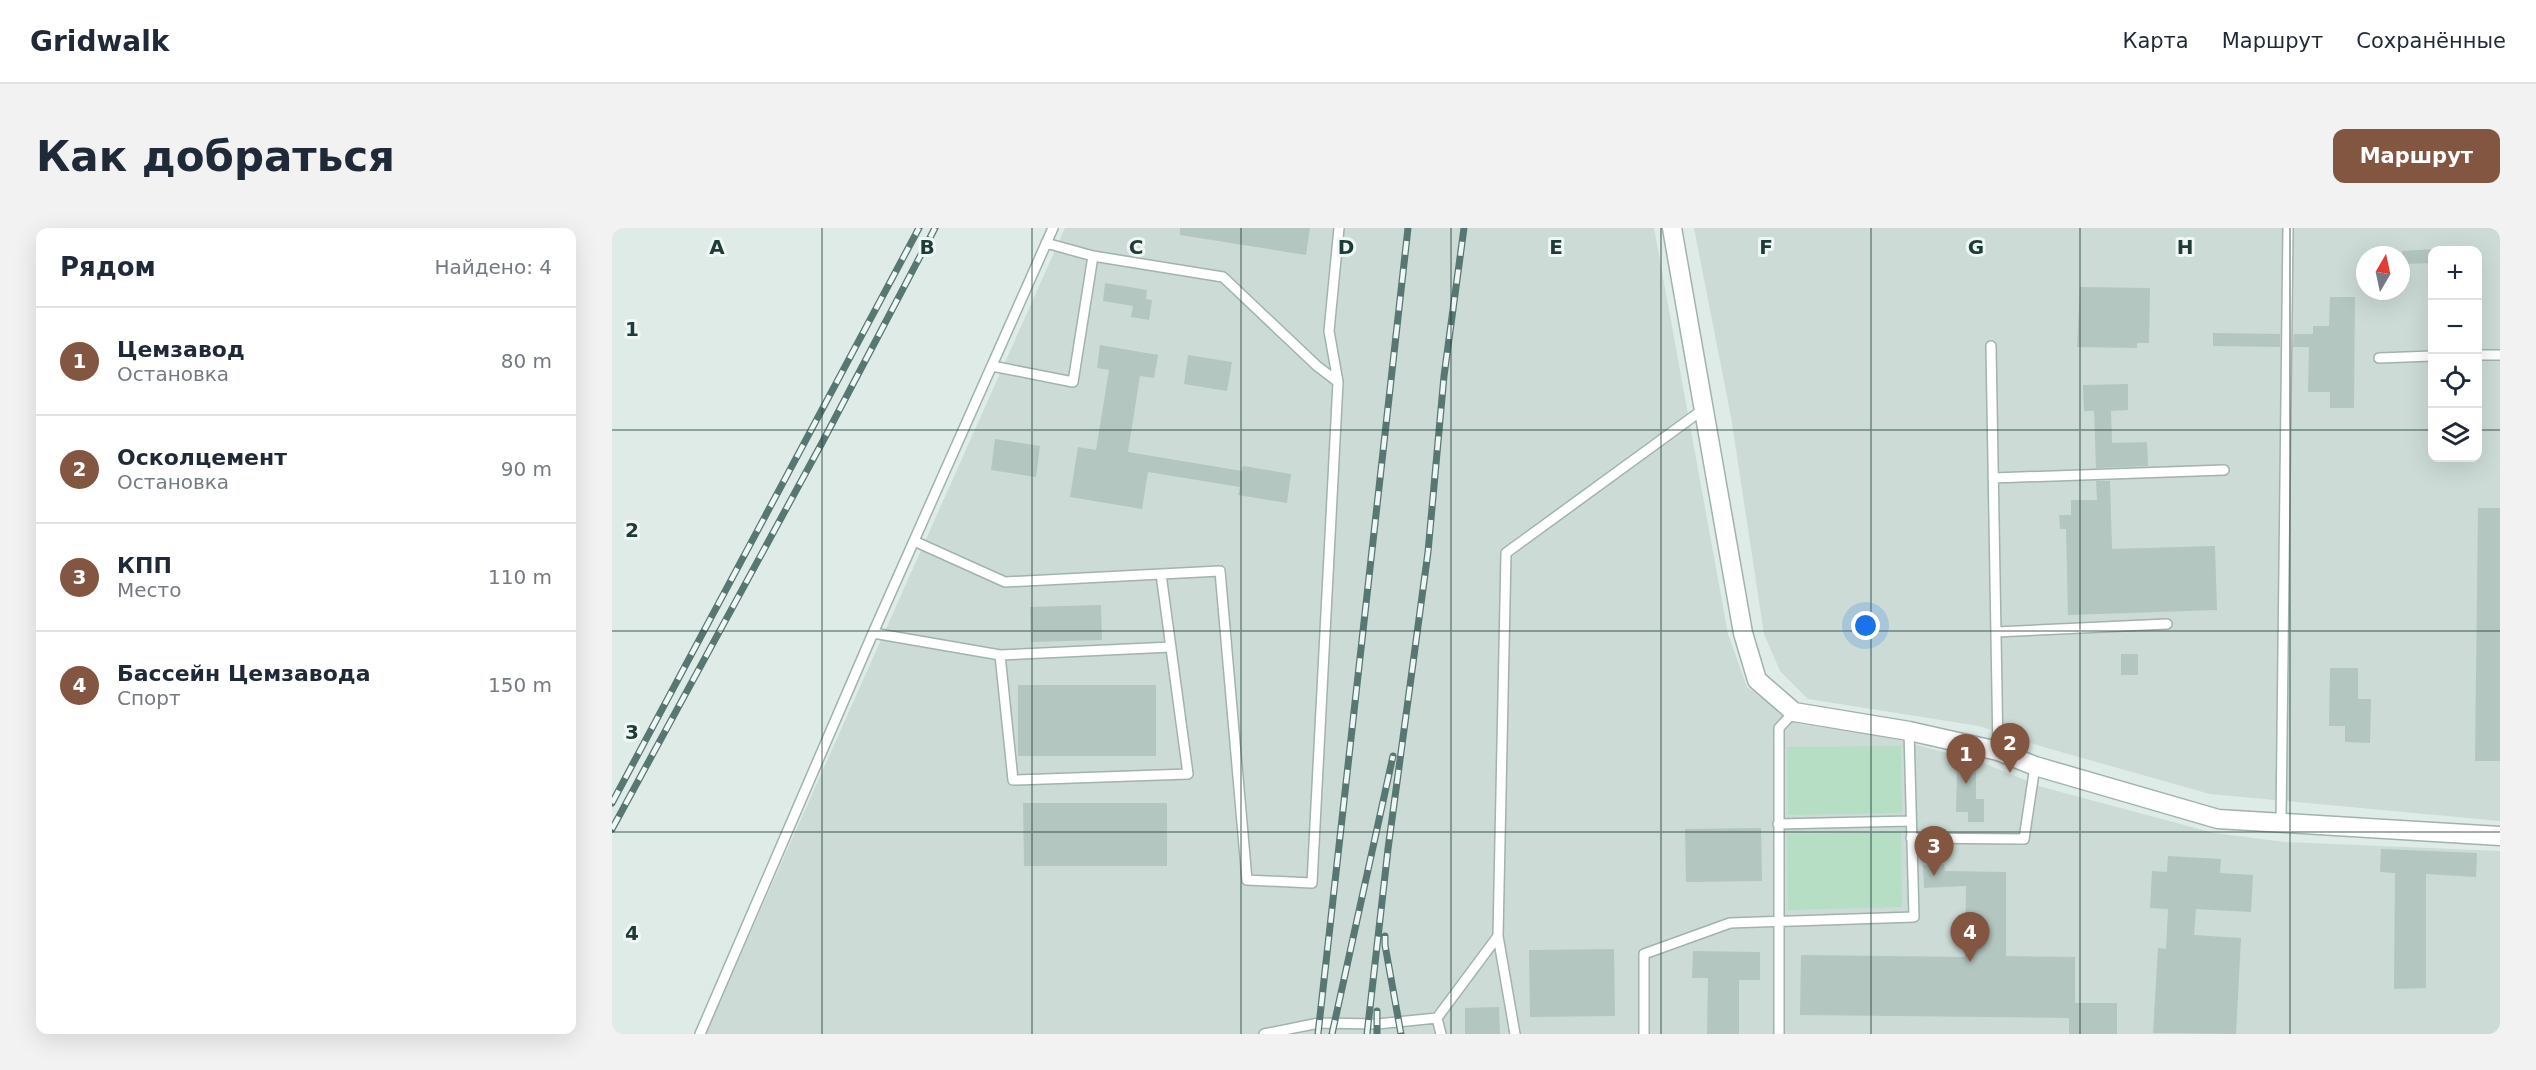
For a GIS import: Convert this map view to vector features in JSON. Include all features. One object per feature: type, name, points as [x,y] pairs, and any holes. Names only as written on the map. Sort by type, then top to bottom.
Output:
[{"type":"street","points":[[1671,228],[1705,408],[1743,633],[1757,680],[1794,712],[1909,730],[1998,752],[2035,766],[2218,819],[2500,836]]},
{"type":"lane","points":[[700,1034],[873,633],[1053,228]]},
{"type":"lane","points":[[914,541],[1005,582],[1220,571],[1247,880],[1312,883],[1338,382],[1329,331],[1339,228]]},
{"type":"lane","points":[[2281,822],[2288,228]]},
{"type":"lane","points":[[1046,243],[1093,256],[1223,277],[1317,366],[1338,382]]},
{"type":"lane","points":[[992,366],[1073,382],[1093,256]]},
{"type":"lane","points":[[1991,346],[1998,752]]},
{"type":"lane","points":[[2482,355],[2500,355]]},
{"type":"lane","points":[[2379,358],[2428,356]]},
{"type":"lane","points":[[1515,1034],[1498,936],[1506,553],[1705,408]]},
{"type":"lane","points":[[1993,478],[2224,470]]},
{"type":"lane","points":[[1000,655],[1013,780],[1188,774],[1161,574]]},
{"type":"lane","points":[[1996,632],[2167,624]]},
{"type":"lane","points":[[873,633],[1000,655],[1171,647]]},
{"type":"lane","points":[[1779,1034],[1779,728],[1794,712]]},
{"type":"lane","points":[[1644,1034],[1644,954],[1730,923],[1914,917],[1909,730]]},
{"type":"lane","points":[[1911,838],[2024,839],[2035,766]]},
{"type":"lane","points":[[1778,824],[1910,821]]},
{"type":"lane","points":[[1264,1034],[1319,1023],[1377,1024],[1437,1018],[1498,936]]},
{"type":"lane","points":[[1437,1018],[1441,1034]]},
{"type":"shaded area","points":[[1065,228],[1654,228],[1728,634],[1747,687],[1799,724],[1887,737],[1981,762],[2042,787],[2214,833],[2285,842],[2500,851],[2500,1034],[705,1034]]},
{"type":"shaded area","points":[[1694,228],[2500,228],[2500,821],[2210,794],[2047,748],[1979,726],[1808,699],[1780,671],[1764,634],[1731,417]]},
{"type":"green space","points":[[1901,746],[1902,813],[1788,815],[1787,747]]},
{"type":"green space","points":[[1901,832],[1902,907],[1788,910],[1787,834]]},
{"type":"building","points":[[1180,228],[1310,228],[1306,255],[1180,235]]},
{"type":"building","points":[[2428,249],[2428,263],[2410,264],[2410,250]]},
{"type":"building","points":[[1105,283],[1147,290],[1146,299],[1152,300],[1149,320],[1131,317],[1133,306],[1103,301]]},
{"type":"building","points":[[2080,287],[2150,288],[2149,343],[2137,343],[2137,348],[2077,347]]},
{"type":"building","points":[[2330,297],[2355,297],[2354,408],[2330,408],[2330,392],[2308,392],[2309,347],[2293,347],[2294,334],[2313,334],[2313,326],[2329,326]]},
{"type":"building","points":[[2213,333],[2280,334],[2280,347],[2213,346]]},
{"type":"building","points":[[1100,345],[1158,355],[1154,378],[1140,376],[1128,452],[1242,471],[1243,466],[1291,474],[1287,503],[1238,495],[1240,487],[1148,472],[1142,509],[1070,497],[1078,447],[1096,450],[1109,370],[1097,368]]},
{"type":"building","points":[[1188,355],[1232,362],[1227,391],[1184,384]]},
{"type":"building","points":[[2128,384],[2128,410],[2111,411],[2112,443],[2147,442],[2148,466],[2096,468],[2094,411],[2084,411],[2083,385]]},
{"type":"building","points":[[995,439],[1040,446],[1036,477],[991,470]]},
{"type":"building","points":[[2096,481],[2110,481],[2112,549],[2215,546],[2217,610],[2068,615],[2066,529],[2060,529],[2059,515],[2071,515],[2071,500],[2097,500]]},
{"type":"building","points":[[2478,508],[2500,508],[2500,761],[2475,761]]},
{"type":"building","points":[[1101,605],[1102,640],[1031,642],[1030,607]]},
{"type":"building","points":[[2121,654],[2138,654],[2138,675],[2121,675]]},
{"type":"building","points":[[2330,668],[2358,668],[2358,699],[2371,699],[2370,743],[2345,742],[2345,726],[2329,726]]},
{"type":"building","points":[[1018,685],[1156,685],[1156,756],[1018,756]]},
{"type":"building","points":[[1957,768],[1976,768],[1976,799],[1984,799],[1984,822],[1968,822],[1968,812],[1956,812]]},
{"type":"building","points":[[1023,803],[1167,803],[1167,866],[1024,866]]},
{"type":"building","points":[[1761,828],[1762,881],[1686,882],[1685,829]]},
{"type":"building","points":[[2381,849],[2477,853],[2476,877],[2426,874],[2426,988],[2394,989],[2395,873],[2380,872]]},
{"type":"building","points":[[2168,856],[2221,859],[2220,873],[2253,875],[2251,912],[2196,909],[2194,935],[2241,938],[2236,1034],[2153,1033],[2158,948],[2166,949],[2168,909],[2150,908],[2152,871],[2167,872]]},
{"type":"building","points":[[1944,864],[1945,871],[2006,872],[2006,956],[2075,957],[2075,1003],[2117,1003],[2117,1034],[2069,1034],[2069,1018],[1800,1015],[1801,955],[1965,957],[1966,886],[1924,888],[1923,865]]},
{"type":"building","points":[[1614,949],[1615,1016],[1530,1017],[1529,950]]},
{"type":"building","points":[[1693,951],[1760,952],[1760,980],[1739,980],[1739,1034],[1707,1034],[1708,978],[1692,978]]},
{"type":"building","points":[[1499,1007],[1500,1034],[1465,1034],[1465,1008]]},
{"type":"railway","points":[[612,803],[919,228]]},
{"type":"railway","points":[[612,829],[823,441],[935,228]]},
{"type":"railway","points":[[1318,1034],[1408,228]]},
{"type":"railway","points":[[1367,1034],[1388,849],[1428,552],[1444,376],[1464,228]]},
{"type":"railway","points":[[1332,1034],[1393,756]]},
{"type":"railway","points":[[1385,936],[1401,1034]]},
{"type":"railway","points":[[1377,1011],[1377,1034]]},
{"type":"place","name":"Осколцемент","points":[[2010,773]]},
{"type":"place","name":"Цемзавод","points":[[1966,784]]},
{"type":"place","name":"КПП","points":[[1934,876]]},
{"type":"place","name":"Бассейн Цемзавода","points":[[1970,962]]}]
